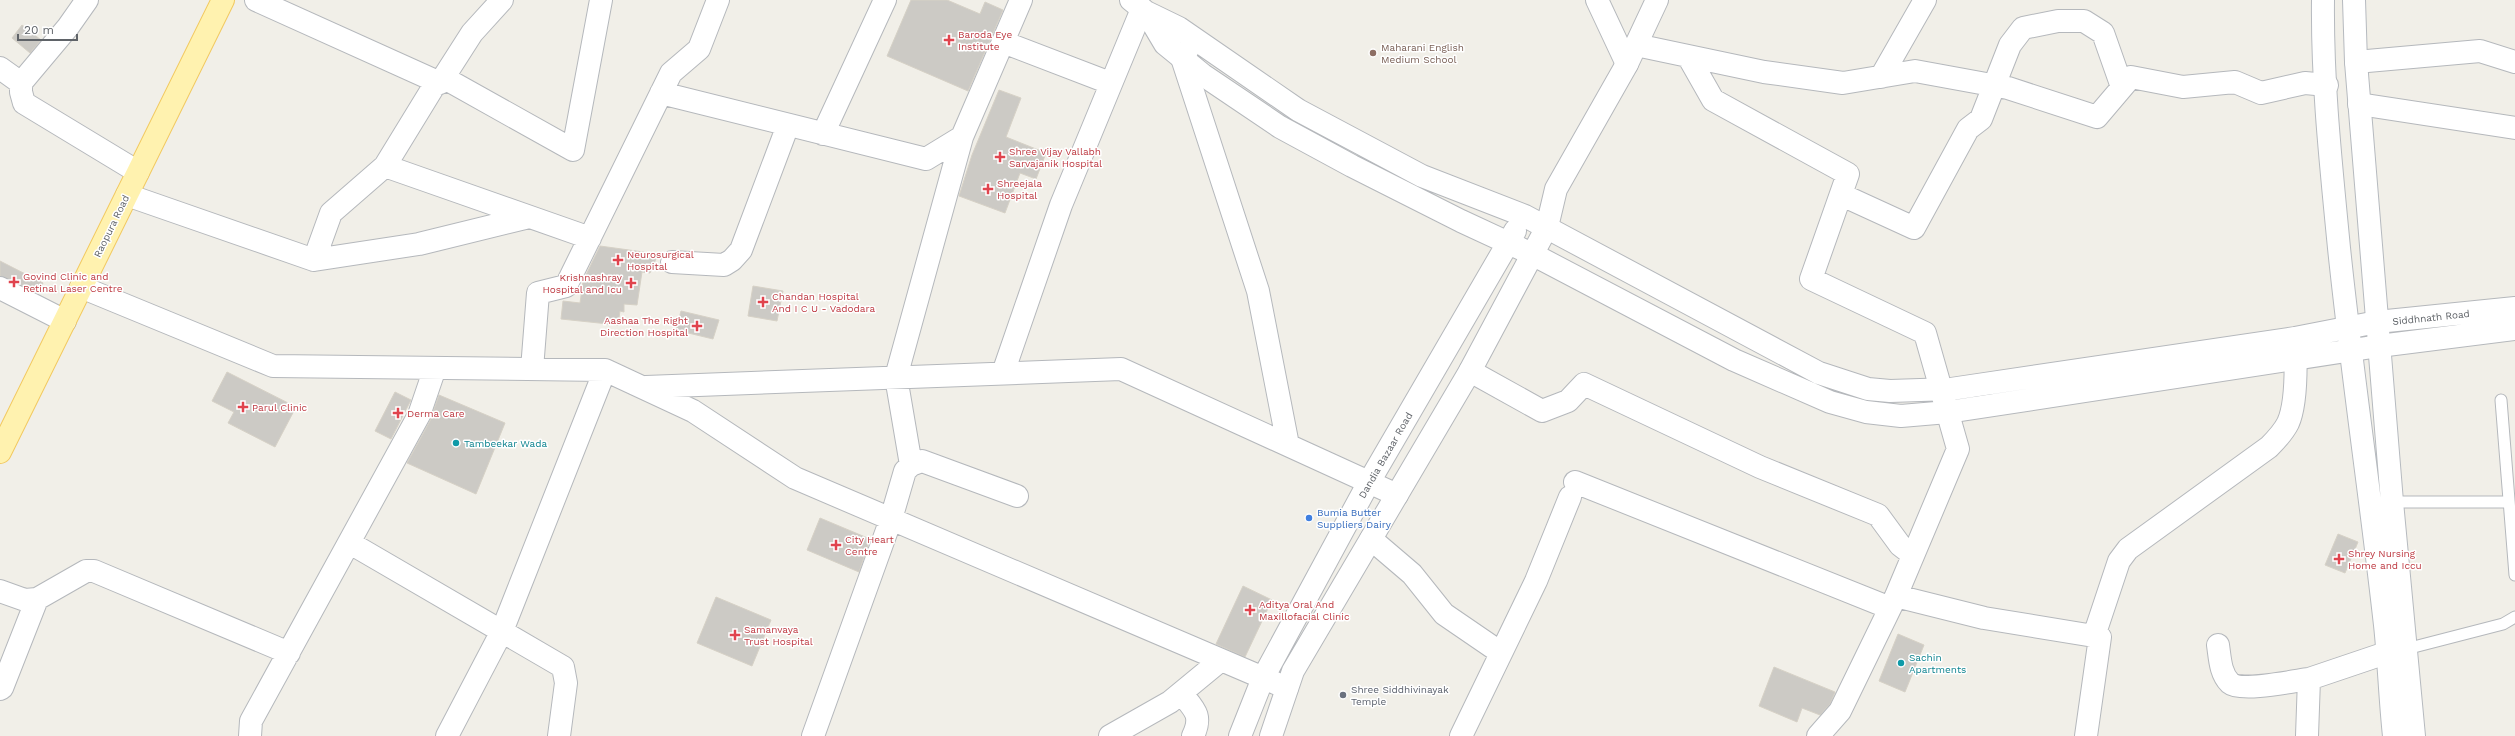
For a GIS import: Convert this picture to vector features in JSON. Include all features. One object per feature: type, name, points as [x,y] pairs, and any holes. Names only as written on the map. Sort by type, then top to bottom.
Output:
[{"type":"main road","name":"Raopura Road","points":[[0,452],[223,0]]},
{"type":"street","points":[[87,0],[68,27],[21,83],[21,92],[24,103],[138,172]]},
{"type":"street","points":[[256,0],[297,20],[440,82]]},
{"type":"street","points":[[440,82],[472,33],[502,0]]},
{"type":"street","points":[[314,260],[331,213],[385,166],[434,86],[446,79],[573,150],[600,0]]},
{"type":"street","points":[[532,369],[538,293],[566,286],[671,73],[700,49],[718,0]]},
{"type":"street","points":[[823,134],[885,0]]},
{"type":"street","points":[[911,465],[896,377],[962,137],[1021,0]]},
{"type":"street","points":[[1597,0],[1632,55]]},
{"type":"street","points":[[1271,736],[1293,671],[1470,371],[1547,227],[1556,189],[1632,55],[1657,0]]},
{"type":"street","points":[[1881,76],[1925,0]]},
{"type":"street","points":[[2322,0],[2322,45],[2326,85],[2326,107],[2347,327],[2385,627],[2396,651],[2414,736]]},
{"type":"street","points":[[2354,0],[2359,104],[2392,502],[2396,651],[2394,736]]},
{"type":"street","points":[[1140,7],[1165,44],[1204,75],[1280,127],[1352,166],[1532,254],[1734,360],[1830,402],[1866,412],[1901,416],[1948,412],[2296,360],[2379,346],[2515,329]]},
{"type":"street","points":[[1003,373],[1061,206],[1140,7]]},
{"type":"street","name":"Siddhnath Road","points":[[1140,7],[1178,28],[1298,110],[1422,176],[1524,216],[1819,373],[1868,389],[1942,389],[2295,338],[2377,322],[2515,308]]},
{"type":"street","points":[[1842,195],[1914,228],[1968,129],[1982,120],[1996,86],[2010,45],[2023,28],[2058,21],[2084,21],[2103,33],[2122,87]]},
{"type":"street","points":[[1182,58],[1195,40]]},
{"type":"street","points":[[1003,42],[1110,83]]},
{"type":"street","points":[[2322,45],[2356,54],[2480,50],[2515,62]]},
{"type":"street","points":[[1632,55],[1688,56],[1764,72],[1843,82],[1916,71],[1996,86],[2096,117],[2131,77],[2183,87],[2235,82],[2261,93],[2305,83],[2326,85]]},
{"type":"street","points":[[1688,56],[1713,100],[1848,174],[1842,195],[1811,279],[1925,333],[1958,449],[1893,602],[1840,711],[1818,736]]},
{"type":"street","points":[[1182,58],[1258,291],[1288,445]]},
{"type":"street","points":[[0,68],[21,83]]},
{"type":"street","points":[[661,93],[926,159],[962,137]]},
{"type":"street","points":[[2326,107],[2359,104],[2515,128]]},
{"type":"street","points":[[672,262],[724,265],[732,260],[741,250],[788,125]]},
{"type":"street","points":[[385,166],[590,238]]},
{"type":"street","name":"Dandia Bazaar Road","points":[[1240,736],[1263,678],[1369,482],[1507,243],[1524,216],[1556,189]]},
{"type":"street","points":[[127,195],[314,260],[419,244],[529,217]]},
{"type":"street","points":[[81,286],[274,366],[605,370],[693,411],[795,478],[1287,688]]},
{"type":"street","points":[[0,288],[65,321]]},
{"type":"street","points":[[2094,636],[2119,561],[2128,549],[2269,448],[2279,437],[2288,422],[2292,408],[2296,360],[2295,338]]},
{"type":"street","points":[[250,736],[251,721],[419,415],[435,368]]},
{"type":"street","points":[[643,388],[1121,369],[1397,495]]},
{"type":"street","points":[[447,736],[502,631],[605,370]]},
{"type":"street","points":[[1470,371],[1542,411],[1568,401],[1584,384],[1760,467],[1878,515],[1900,545],[1914,555]]},
{"type":"street","points":[[813,736],[892,519],[905,471],[911,465],[922,461],[1017,496]]},
{"type":"street","points":[[1460,736],[1536,580],[1572,489],[1893,602],[2100,637],[2086,736]]},
{"type":"street","points":[[1370,539],[1412,574],[1444,614],[1501,653]]},
{"type":"street","points":[[350,543],[563,667],[566,683],[559,736]]},
{"type":"street","points":[[0,591],[25,600],[37,599],[80,574],[94,571],[289,653]]},
{"type":"street","points":[[0,689],[2,688],[37,599]]},
{"type":"street","points":[[2218,645],[2223,673],[2231,684],[2243,687],[2309,679],[2396,651]]},
{"type":"street","points":[[1110,736],[1170,702],[1221,660]]},
{"type":"street","points":[[2307,736],[2309,679]]},
{"type":"street","points":[[1181,693],[1197,714],[1197,727],[1193,736]]},
{"type":"lane","points":[[2501,400],[2515,575]]},
{"type":"lane","points":[[2369,503],[2509,502]]},
{"type":"lane","points":[[2396,651],[2503,624],[2515,618]]},
{"type":"building","points":[[911,0],[947,0],[980,14],[985,2],[1003,10],[968,91],[887,56]]},
{"type":"building","points":[[22,25],[41,40],[30,53],[12,38]]},
{"type":"building","points":[[999,90],[1021,98],[1006,137],[1046,153],[1036,179],[1020,173],[1005,213],[959,196],[972,155]]},
{"type":"building","points":[[600,246],[658,254],[650,273],[642,272],[637,305],[624,304],[624,312],[620,311],[618,325],[561,319],[563,301],[580,303],[583,281]]},
{"type":"building","points":[[0,261],[43,283],[38,293],[0,276]]},
{"type":"building","points":[[753,286],[783,291],[777,321],[748,316]]},
{"type":"building","points":[[681,311],[719,320],[713,339],[676,330]]},
{"type":"building","points":[[227,372],[296,407],[275,447],[228,423],[234,412],[212,401]]},
{"type":"building","points":[[395,392],[411,400],[391,439],[375,431]]},
{"type":"building","name":"Tambeekar Wada","points":[[439,395],[505,423],[476,494],[407,463],[430,421]]},
{"type":"building","points":[[820,518],[870,539],[859,572],[807,550]]},
{"type":"building","points":[[2338,534],[2358,542],[2345,573],[2325,565]]},
{"type":"building","points":[[1243,586],[1272,600],[1245,657],[1216,644]]},
{"type":"building","points":[[716,597],[771,620],[752,666],[697,643]]},
{"type":"building","name":"Sachin Apartments","points":[[1898,634],[1924,645],[1905,692],[1879,681]]},
{"type":"building","points":[[1774,667],[1835,692],[1830,704],[1820,715],[1802,708],[1797,722],[1759,706]]},
{"type":"place","name":"Baroda Eye Institute","points":[[949,40]]},
{"type":"place","name":"Maharani English Medium School","points":[[1373,53]]},
{"type":"place","name":"Shree Vijay Vallabh Sarvajanik Hospital","points":[[1000,157]]},
{"type":"place","name":"Shreejala Hospital","points":[[988,189]]},
{"type":"place","name":"Neurosurgical Hospital","points":[[618,260]]},
{"type":"place","name":"Govind Clinic and Retinal Laser Centre","points":[[14,282]]},
{"type":"place","name":"Krishnashray Hospital and Icu","points":[[631,283]]},
{"type":"place","name":"Chandan Hospital And I C U - Vadodara","points":[[763,302]]},
{"type":"place","name":"Aashaa The Right Direction Hospital","points":[[697,326]]},
{"type":"place","name":"Parul Clinic","points":[[243,407]]},
{"type":"place","name":"Derma Care","points":[[398,413]]},
{"type":"place","name":"Tambeekar Wada","points":[[456,443]]},
{"type":"place","name":"Bumia Butter Suppliers Dairy","points":[[1309,518]]},
{"type":"place","name":"City Heart Centre","points":[[836,545]]},
{"type":"place","name":"Shrey Nursing Home and Iccu","points":[[2339,559]]},
{"type":"place","name":"Aditya Oral And Maxillofacial Clinic","points":[[1250,610]]},
{"type":"place","name":"Samanvaya Trust Hospital","points":[[735,635]]},
{"type":"place","name":"Sachin Apartments","points":[[1901,663]]},
{"type":"place","name":"Shree Siddhivinayak Temple","points":[[1343,695]]}]
